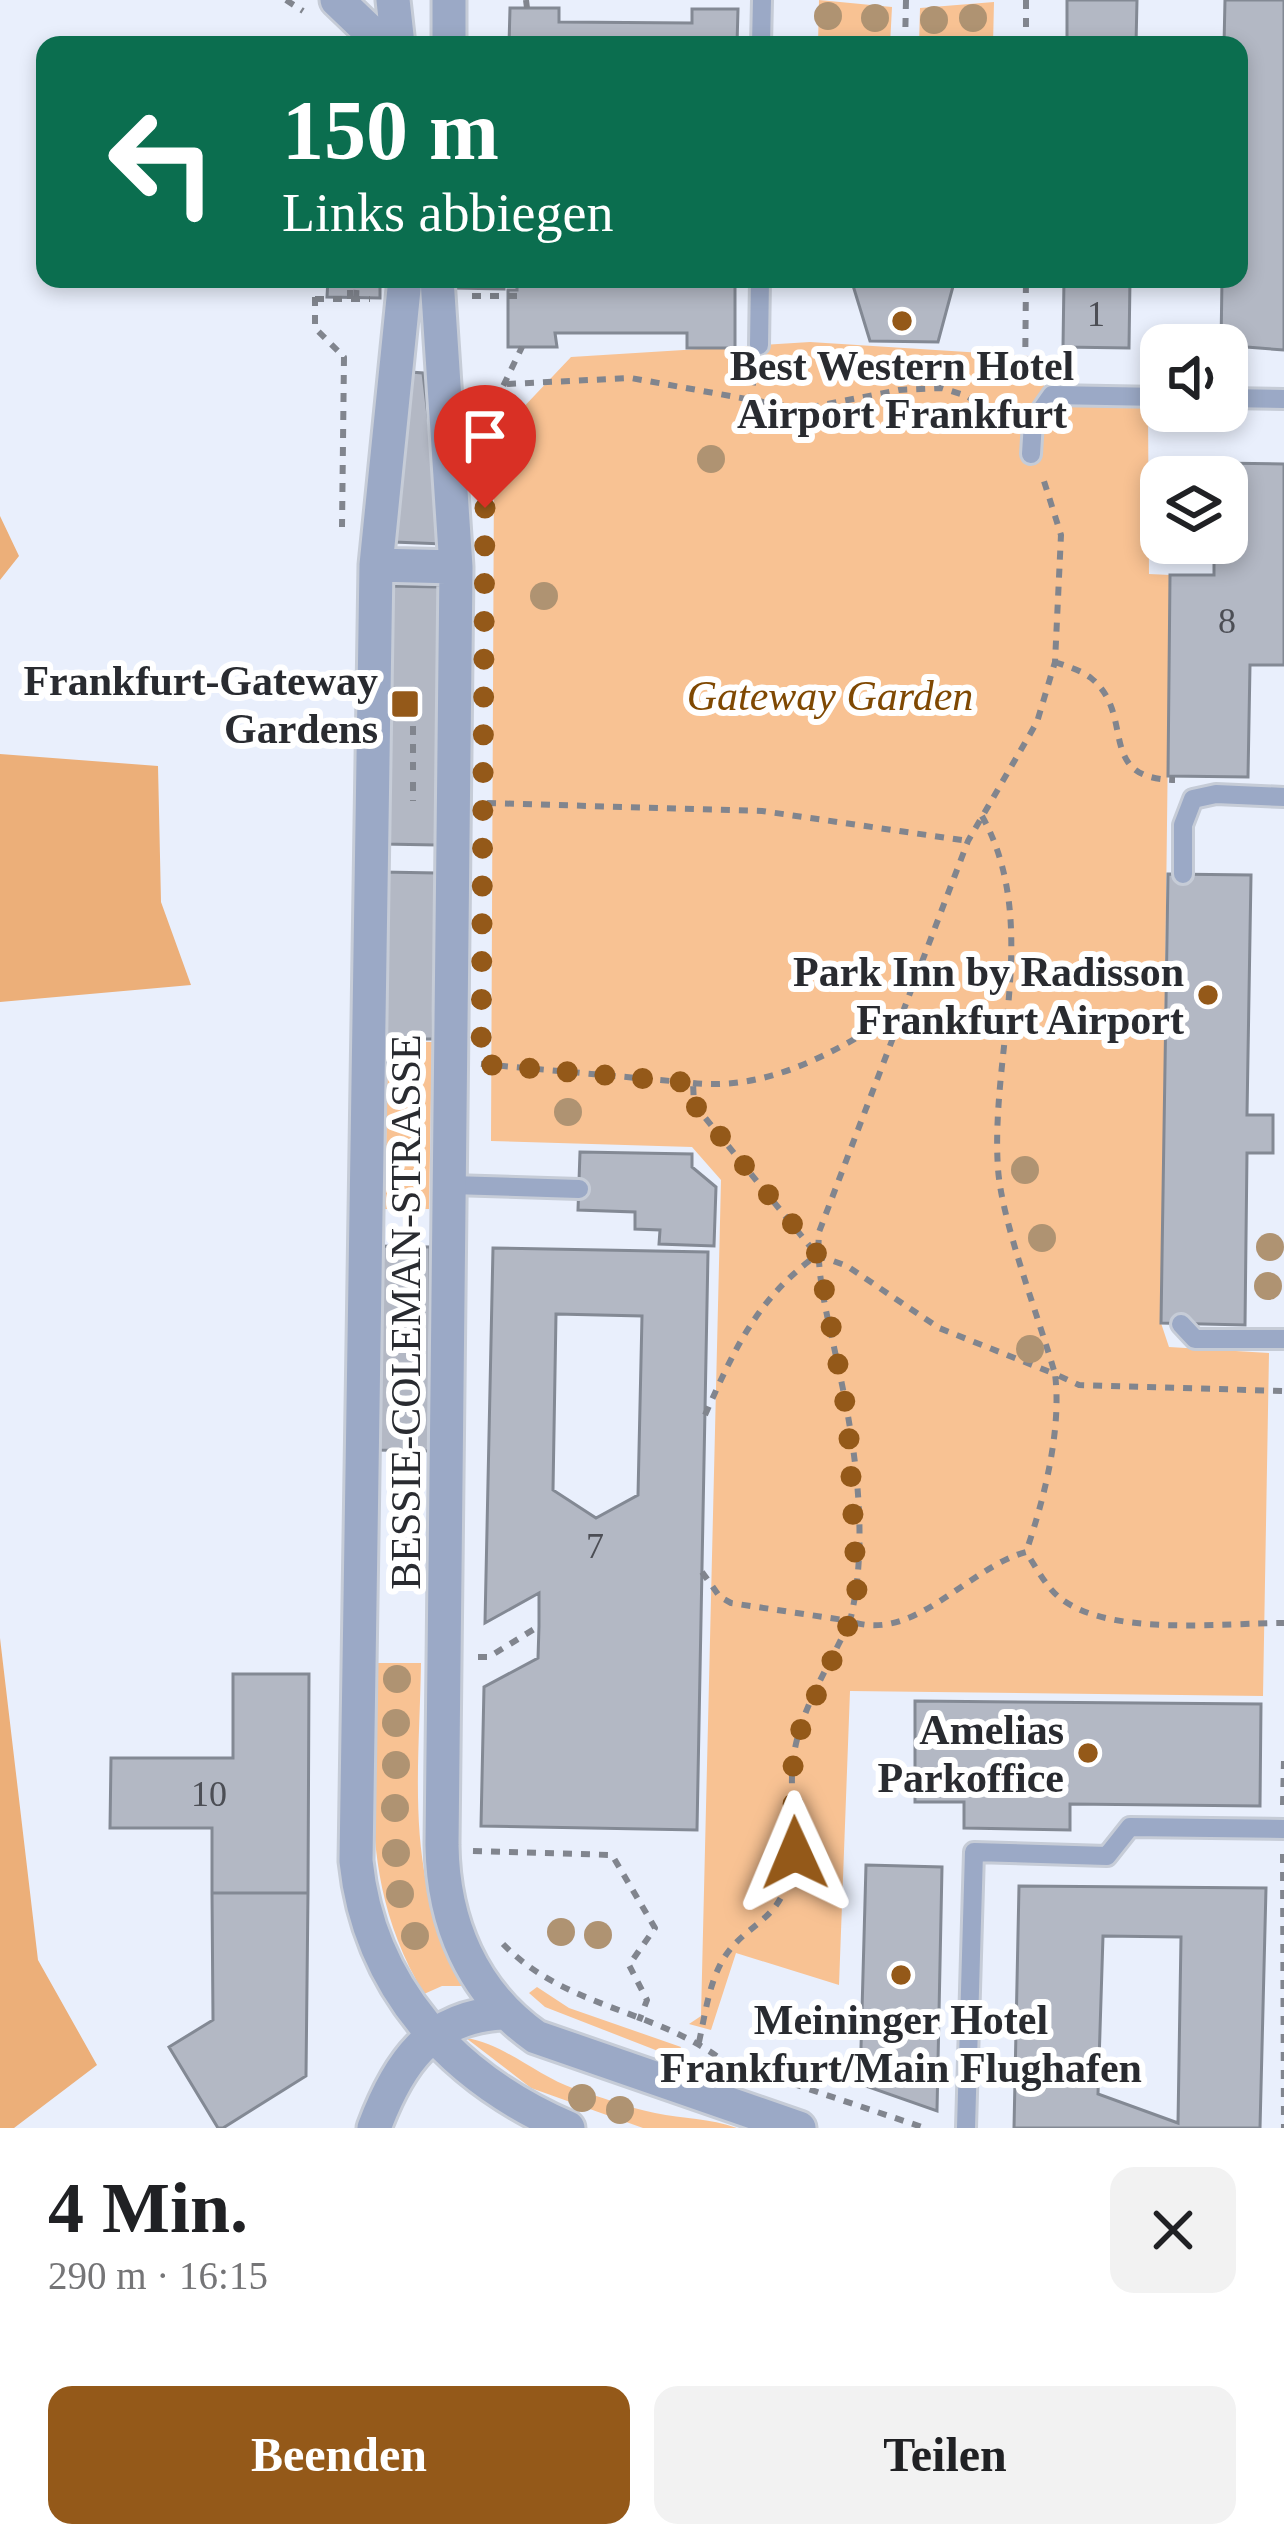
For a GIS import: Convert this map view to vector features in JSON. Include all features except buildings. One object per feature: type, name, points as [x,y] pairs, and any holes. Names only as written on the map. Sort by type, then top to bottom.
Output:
[{"type":"street","points":[[337,0],[374,36]]},
{"type":"street","points":[[393,0],[397,36]]},
{"type":"street","points":[[449,0],[449,36]]},
{"type":"street","name":"BESSIE-COLEMAN-STRASSE","points":[[404,288],[376,565],[359,1897],[384,1965],[432,2036],[520,2108],[568,2128]]},
{"type":"street","name":"BESSIE-COLEMAN-STRASSE","points":[[446,288],[456,567],[442,1877],[462,1946],[502,2013],[536,2037],[799,2128]]},
{"type":"street","points":[[376,565],[456,567]]},
{"type":"street","points":[[374,2128],[399,2074],[432,2036],[462,2017],[502,2013]]},
{"type":"lane","points":[[761,36],[762,0]]},
{"type":"lane","points":[[759,345],[760,288]]},
{"type":"lane","points":[[1031,454],[1033,422],[1052,395],[1140,397]]},
{"type":"lane","points":[[1248,398],[1284,399]]},
{"type":"lane","points":[[1183,874],[1184,825],[1193,800],[1216,794],[1284,797]]},
{"type":"lane","points":[[452,1185],[579,1190]]},
{"type":"lane","points":[[1181,1324],[1196,1339],[1284,1339]]},
{"type":"lane","points":[[966,2128],[974,1852],[1107,1856],[1130,1827],[1284,1829]]},
{"type":"path","points":[[905,36],[906,0]]},
{"type":"path","points":[[1025,0],[1026,36]]},
{"type":"path","points":[[316,288],[315,299],[371,299]]},
{"type":"path","points":[[353,299],[354,288]]},
{"type":"path","points":[[455,288],[526,296]]},
{"type":"path","points":[[1025,288],[1025,384]]},
{"type":"path","points":[[486,465],[490,418],[522,346]]},
{"type":"path","points":[[507,384],[631,379],[802,409],[899,390],[942,388],[999,416],[1031,454],[1052,497],[1060,535],[1055,662],[1037,722],[968,841],[823,1214],[818,1255],[854,1478],[857,1574],[850,1621],[796,1740],[792,1776],[795,1853],[787,1886],[764,1923],[728,1952],[715,1977],[699,2042]]},
{"type":"path","points":[[1055,662],[1089,675],[1103,691],[1127,764],[1141,777]]},
{"type":"path","points":[[413,713],[413,770]]},
{"type":"path","points":[[483,781],[483,803],[762,811],[968,841]]},
{"type":"path","points":[[413,782],[413,801]]},
{"type":"path","points":[[373,800],[454,802]]},
{"type":"path","points":[[982,816],[1002,851],[1008,897],[1008,1040],[998,1122],[998,1174],[1055,1374],[1045,1475],[1026,1552],[1055,1594],[1079,1611],[1113,1622],[1284,1623]]},
{"type":"path","points":[[481,1064],[730,1086],[774,1077],[851,1042],[902,1010]]},
{"type":"path","points":[[481,1040],[481,1084]]},
{"type":"path","points":[[693,1083],[694,1104],[818,1255],[847,1266],[938,1328],[1079,1385],[1284,1391]]},
{"type":"path","points":[[705,1415],[735,1348],[776,1285],[818,1255]]},
{"type":"path","points":[[702,1572],[720,1598],[731,1603],[870,1628],[894,1624],[995,1563],[1026,1552]]},
{"type":"path","points":[[474,1657],[489,1657],[539,1626]]},
{"type":"path","points":[[1284,1760],[1284,2128]]},
{"type":"path","points":[[469,1838],[472,1871]]},
{"type":"path","points":[[470,1851],[613,1855],[655,1928],[629,1965],[647,2000],[639,2021]]},
{"type":"path","points":[[493,1924],[528,1969],[583,2000],[699,2042],[722,2060],[926,2128]]},
{"type":"green space","points":[[819,0],[892,7],[890,36],[818,36]]},
{"type":"green space","points":[[994,2],[993,36],[919,36],[920,8]]},
{"type":"green space","name":"Gateway Garden","points":[[810,342],[1045,357],[1044,399],[1140,407],[1140,432],[1148,432],[1148,456],[1140,456],[1140,564],[1149,564],[1149,574],[1170,575],[1161,1323],[1169,1347],[1269,1353],[1263,1696],[850,1691],[839,1985],[736,1953],[711,2030],[689,2024],[701,2016],[721,1180],[692,1147],[491,1141],[494,468],[517,414],[571,357]]},
{"type":"green space","points":[[388,1041],[432,1042],[429,1209],[385,1209]]},
{"type":"green space","points":[[376,1663],[421,1663],[418,1789],[424,1867],[445,1945],[464,1986],[442,1986],[424,1994],[388,1912],[374,1833]]},
{"type":"green space","points":[[537,1987],[569,2008],[681,2047],[676,2058],[545,2007],[529,1993]]},
{"type":"green space","points":[[466,2038],[494,2047],[575,2089],[645,2111],[737,2128],[643,2128],[531,2088]]},
{"type":"shaded area","points":[[0,516],[19,556],[0,580]]},
{"type":"shaded area","points":[[0,754],[158,766],[161,902],[191,985],[0,1002]]},
{"type":"shaded area","points":[[0,1638],[38,1960],[97,2065],[14,2128],[0,2128]]},
{"type":"place","name":"Best Western Hotel Airport Frankfurt","points":[[902,321]]},
{"type":"place","name":"Frankfurt-Gateway Gardens","points":[[405,704]]},
{"type":"place","name":"Park Inn by Radisson Frankfurt Airport","points":[[1208,995]]},
{"type":"place","name":"Amelias Parkoffice","points":[[1088,1753]]},
{"type":"place","name":"Meininger Hotel Frankfurt/Main Flughafen","points":[[901,1975]]},
{"type":"route","points":[[485,508],[481,1064],[693,1083],[694,1104],[818,1255],[822,1300],[848,1419],[857,1592],[850,1621],[796,1740],[792,1776],[795,1853]]}]
